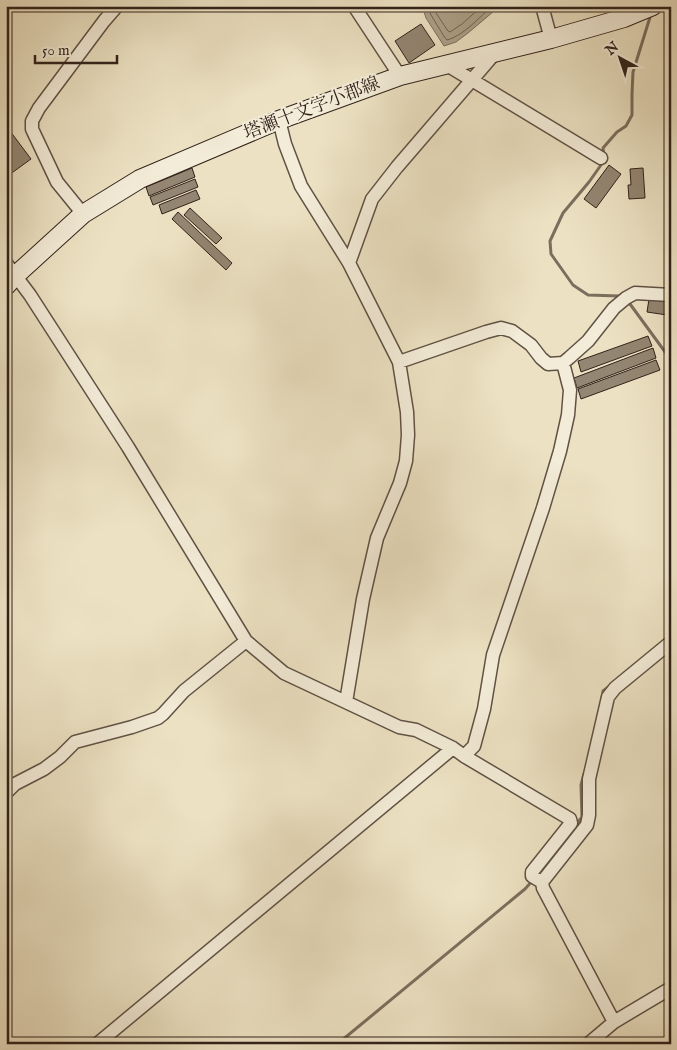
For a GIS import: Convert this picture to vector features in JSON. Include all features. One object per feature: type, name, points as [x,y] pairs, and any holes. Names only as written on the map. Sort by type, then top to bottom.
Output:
[{"type":"main road","name":"塔瀬十文字小郡線","points":[[10,274],[83,214],[140,179],[279,120],[400,76],[550,40],[624,18],[654,6]]},
{"type":"street","points":[[83,214],[57,182],[32,129],[32,121],[57,84],[117,6]]},
{"type":"street","points":[[354,6],[400,76]]},
{"type":"street","points":[[542,6],[550,40]]},
{"type":"street","points":[[348,262],[372,199],[495,53]]},
{"type":"street","points":[[447,65],[601,158]]},
{"type":"street","points":[[279,120],[285,144],[301,186],[348,262],[399,362],[407,412],[406,461],[400,483],[377,538],[363,599],[346,702]]},
{"type":"street","points":[[10,274],[30,295],[128,447],[246,641],[284,673],[399,727],[416,730],[453,748],[570,819],[571,823],[532,872],[532,876],[542,882]]},
{"type":"street","points":[[399,362],[501,328],[512,331],[531,345],[548,364],[563,363],[588,341],[614,308],[626,298],[635,293],[671,295]]},
{"type":"street","points":[[464,756],[474,746],[484,709],[493,655],[543,508],[560,451],[568,415],[570,390],[563,363]]},
{"type":"street","points":[[6,792],[15,784],[44,769],[76,742],[158,718],[184,691],[246,641]]},
{"type":"street","points":[[614,1022],[543,888],[542,882],[587,825],[590,815],[588,779],[608,697],[615,688],[671,642]]},
{"type":"street","points":[[97,1044],[453,748]]},
{"type":"street","points":[[588,1044],[614,1022],[671,988]]},
{"type":"water","points":[[422,6],[500,6],[456,42],[444,46],[426,18]]},
{"type":"building","points":[[421,24],[435,45],[409,63],[395,41]]},
{"type":"building","points":[[6,127],[31,159],[9,175],[6,171]]},
{"type":"building","points":[[609,165],[621,174],[596,208],[584,199]]},
{"type":"building","points":[[192,168],[195,177],[149,196],[146,187]]},
{"type":"building","points":[[643,168],[645,198],[629,199],[628,185],[631,185],[630,169]]},
{"type":"building","points":[[195,179],[198,187],[153,205],[150,197]]},
{"type":"building","points":[[196,190],[200,199],[162,214],[159,205]]},
{"type":"building","points":[[190,208],[222,238],[216,244],[184,215]]},
{"type":"building","points":[[178,212],[232,263],[226,270],[172,219]]},
{"type":"building","points":[[649,299],[669,302],[667,315],[647,312]]},
{"type":"building","points":[[648,336],[652,346],[581,372],[578,361]]},
{"type":"building","points":[[653,348],[656,358],[577,388],[574,378]]},
{"type":"building","points":[[656,360],[660,370],[581,399],[578,389]]},
{"type":"waterway","points":[[604,156],[603,148],[617,132],[626,126],[632,115],[633,72],[651,14]]},
{"type":"waterway","points":[[602,162],[589,182],[563,213],[550,241],[551,254],[573,285],[588,295],[621,297]]},
{"type":"waterway","points":[[626,301],[671,360]]},
{"type":"waterway","points":[[602,698],[603,691],[611,685]]},
{"type":"waterway","points":[[575,826],[582,817],[581,785],[584,774]]},
{"type":"waterway","points":[[343,1044],[341,1041],[525,889],[533,880]]}]
